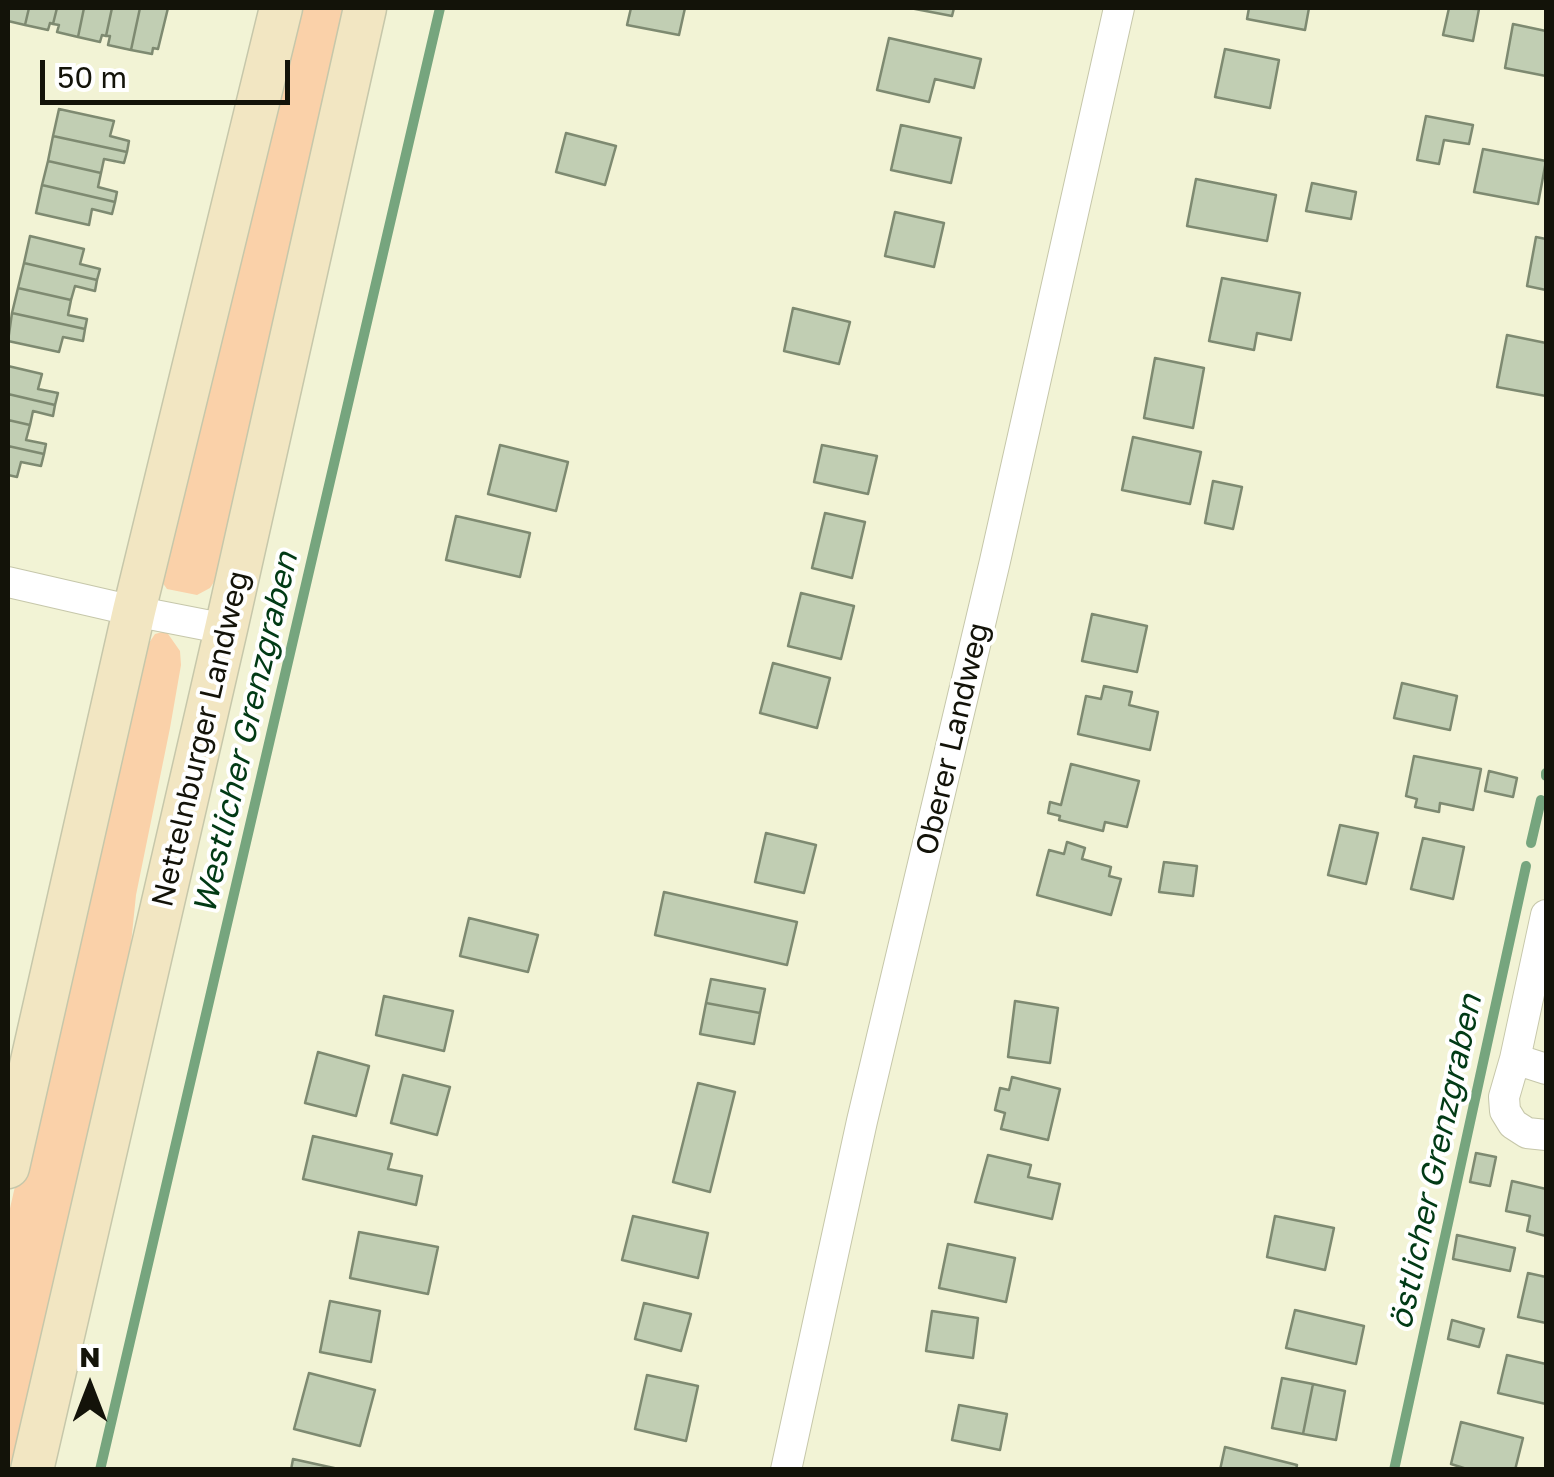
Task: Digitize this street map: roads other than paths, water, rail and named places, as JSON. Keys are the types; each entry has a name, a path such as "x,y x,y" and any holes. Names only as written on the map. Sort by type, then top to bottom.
{"main road":[{"path":"8,1167 134,612 281,8"},
{"name":"Nettelnburger Landweg","path":"32,1470 365,8"}],"street":[{"name":"Oberer Landweg","path":"786,1470 862,1121 998,549 1119,8"},
{"path":"8,582 134,612 226,628"},
{"path":"1546,916 1504,1096 1505,1111 1513,1124 1520,1130 1546,1135"},
{"path":"1514,1060 1546,1069"}],"waterway":[{"name":"Westlicher Grenzgraben","path":"100,1470 440,8"},
{"name":"östlicher Grenzgraben","path":"1531,843 1541,800"},
{"name":"östlicher Grenzgraben","path":"1394,1470 1526,866"}]}
